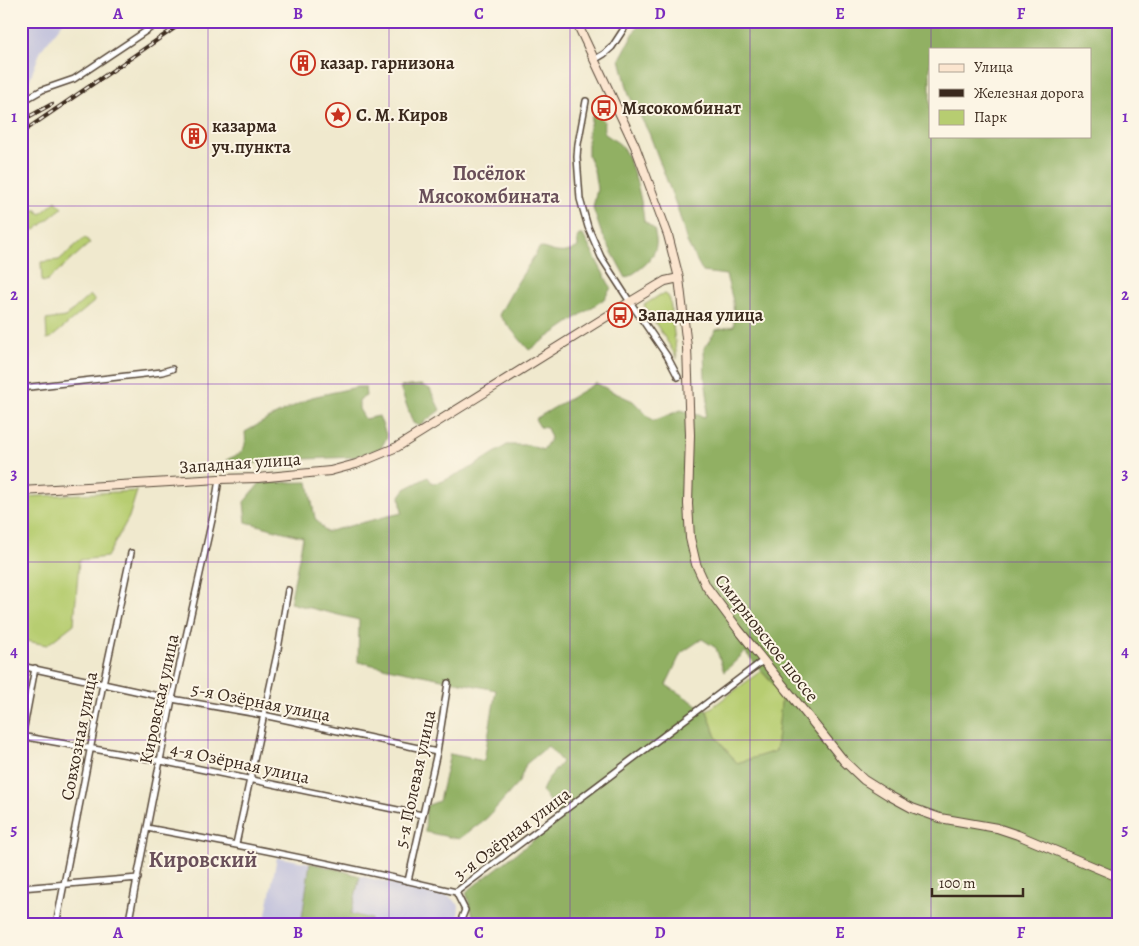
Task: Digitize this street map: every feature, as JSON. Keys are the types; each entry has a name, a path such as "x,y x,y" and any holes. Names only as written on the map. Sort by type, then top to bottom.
{"main road":[{"name":"Смирновское шоссе","path":"576,21 635,146 668,235 679,278 687,347 690,435 688,504 690,538 696,564 706,586 738,629 844,760 864,780 912,808 940,818 997,828 1018,834 1118,877"},
{"name":"Западная улица","path":"21,491 258,478 330,471 370,459 397,447 665,281 679,278"}],"street":[{"path":"21,102 42,90 74,78 161,21"},
{"path":"594,60 612,47 629,21"},
{"path":"586,101 577,158 580,199 588,228 601,257 668,356 678,377"},
{"path":"21,388 162,372 172,369"},
{"name":"Кировская улица","path":"128,925 172,699 214,511 219,479"},
{"name":"Совхозная улица","path":"56,925 90,748 131,554"},
{"path":"236,844 278,649 288,590"},
{"name":"3-я Озёрная улица","path":"146,828 236,844 456,892 764,660"},
{"name":"5-я Озёрная улица","path":"21,666 172,699 263,715 437,752"},
{"path":"21,743 35,668"},
{"name":"5-я Полевая улица","path":"408,881 437,752 448,683"},
{"name":"4-я Озёрная улица","path":"22,736 161,761 422,815"},
{"path":"21,888 138,878"},
{"path":"456,892 465,910 459,925"}],"shaded area":[{"path":"21,21 64,21 41,50 28,84 21,92"},
{"path":"277,857 310,863 301,925 264,925"},
{"path":"360,876 449,896 459,905 458,919 454,925 370,925 371,919 351,914"}],"green space":[{"path":"642,21 1118,21 1118,925 467,925 473,916 466,892 561,819 542,791 547,780 562,762 548,746 526,764 519,782 487,818 459,839 425,832 426,806 439,801 450,754 484,761 496,690 358,662 359,620 290,603 303,537 246,522 244,502 260,483 308,482 315,518 326,532 402,513 400,496 405,489 428,477 432,483 441,482 474,466 507,445 528,445 543,450 551,438 547,428 540,427 535,419 596,383 633,401 653,421 681,410 705,417 708,400 704,349 716,330 734,326 733,301 726,275 703,272 687,242 678,210 649,133 629,95 620,59","holes":["702,639 716,648 724,672 745,652 782,694 776,751 737,763 716,737 707,711 666,685 681,653"]},
{"path":"597,114 604,121 604,133 623,148 631,164 637,183 644,221 654,229 656,237 655,251 649,261 626,278 601,232 593,208 597,189 594,170 588,155 588,133 592,116"},
{"path":"56,201 62,208 35,230 32,229 30,210 37,210 41,214"},
{"path":"579,235 583,235 611,288 604,299 529,350 499,315 540,247 555,252 568,252 578,247 577,238"},
{"path":"85,237 90,243 48,280 43,282 41,262 59,260"},
{"path":"665,294 670,300 677,359 644,305"},
{"path":"90,295 95,301 51,338 47,339 46,320 65,317"},
{"path":"21,310 30,361 21,364"},
{"path":"421,385 430,389 440,410 419,426 413,423 400,387"},
{"path":"365,387 366,396 359,400 359,409 365,419 379,416 387,437 381,448 355,457 277,460 227,467 228,459 243,450 245,432 312,397"},
{"path":"137,491 129,517 107,557 79,560 74,624 47,645 21,640 21,497"},
{"path":"761,671 782,694 776,751 737,763 716,737 707,711"},
{"path":"310,863 360,876 351,914 371,919 370,925 301,925"},
{"path":"21,896 23,898 25,917 29,921 35,919 50,925 21,925"}],"railway":[{"path":"21,133 185,21"},
{"path":"21,121 52,104"}],"place":[{"name":"казар. гарнизона","path":"303,63"},
{"name":"Мясокомбинат","path":"604,108"},
{"name":"С. М. Киров","path":"338,115"},
{"name":"казарма уч.пункта","path":"194,136"},
{"name":"Западная улица","path":"620,315"}],"district":[{"name":"Посёлок Мясокомбината","path":"489,184"},
{"name":"Кировский","path":"203,859"}]}
